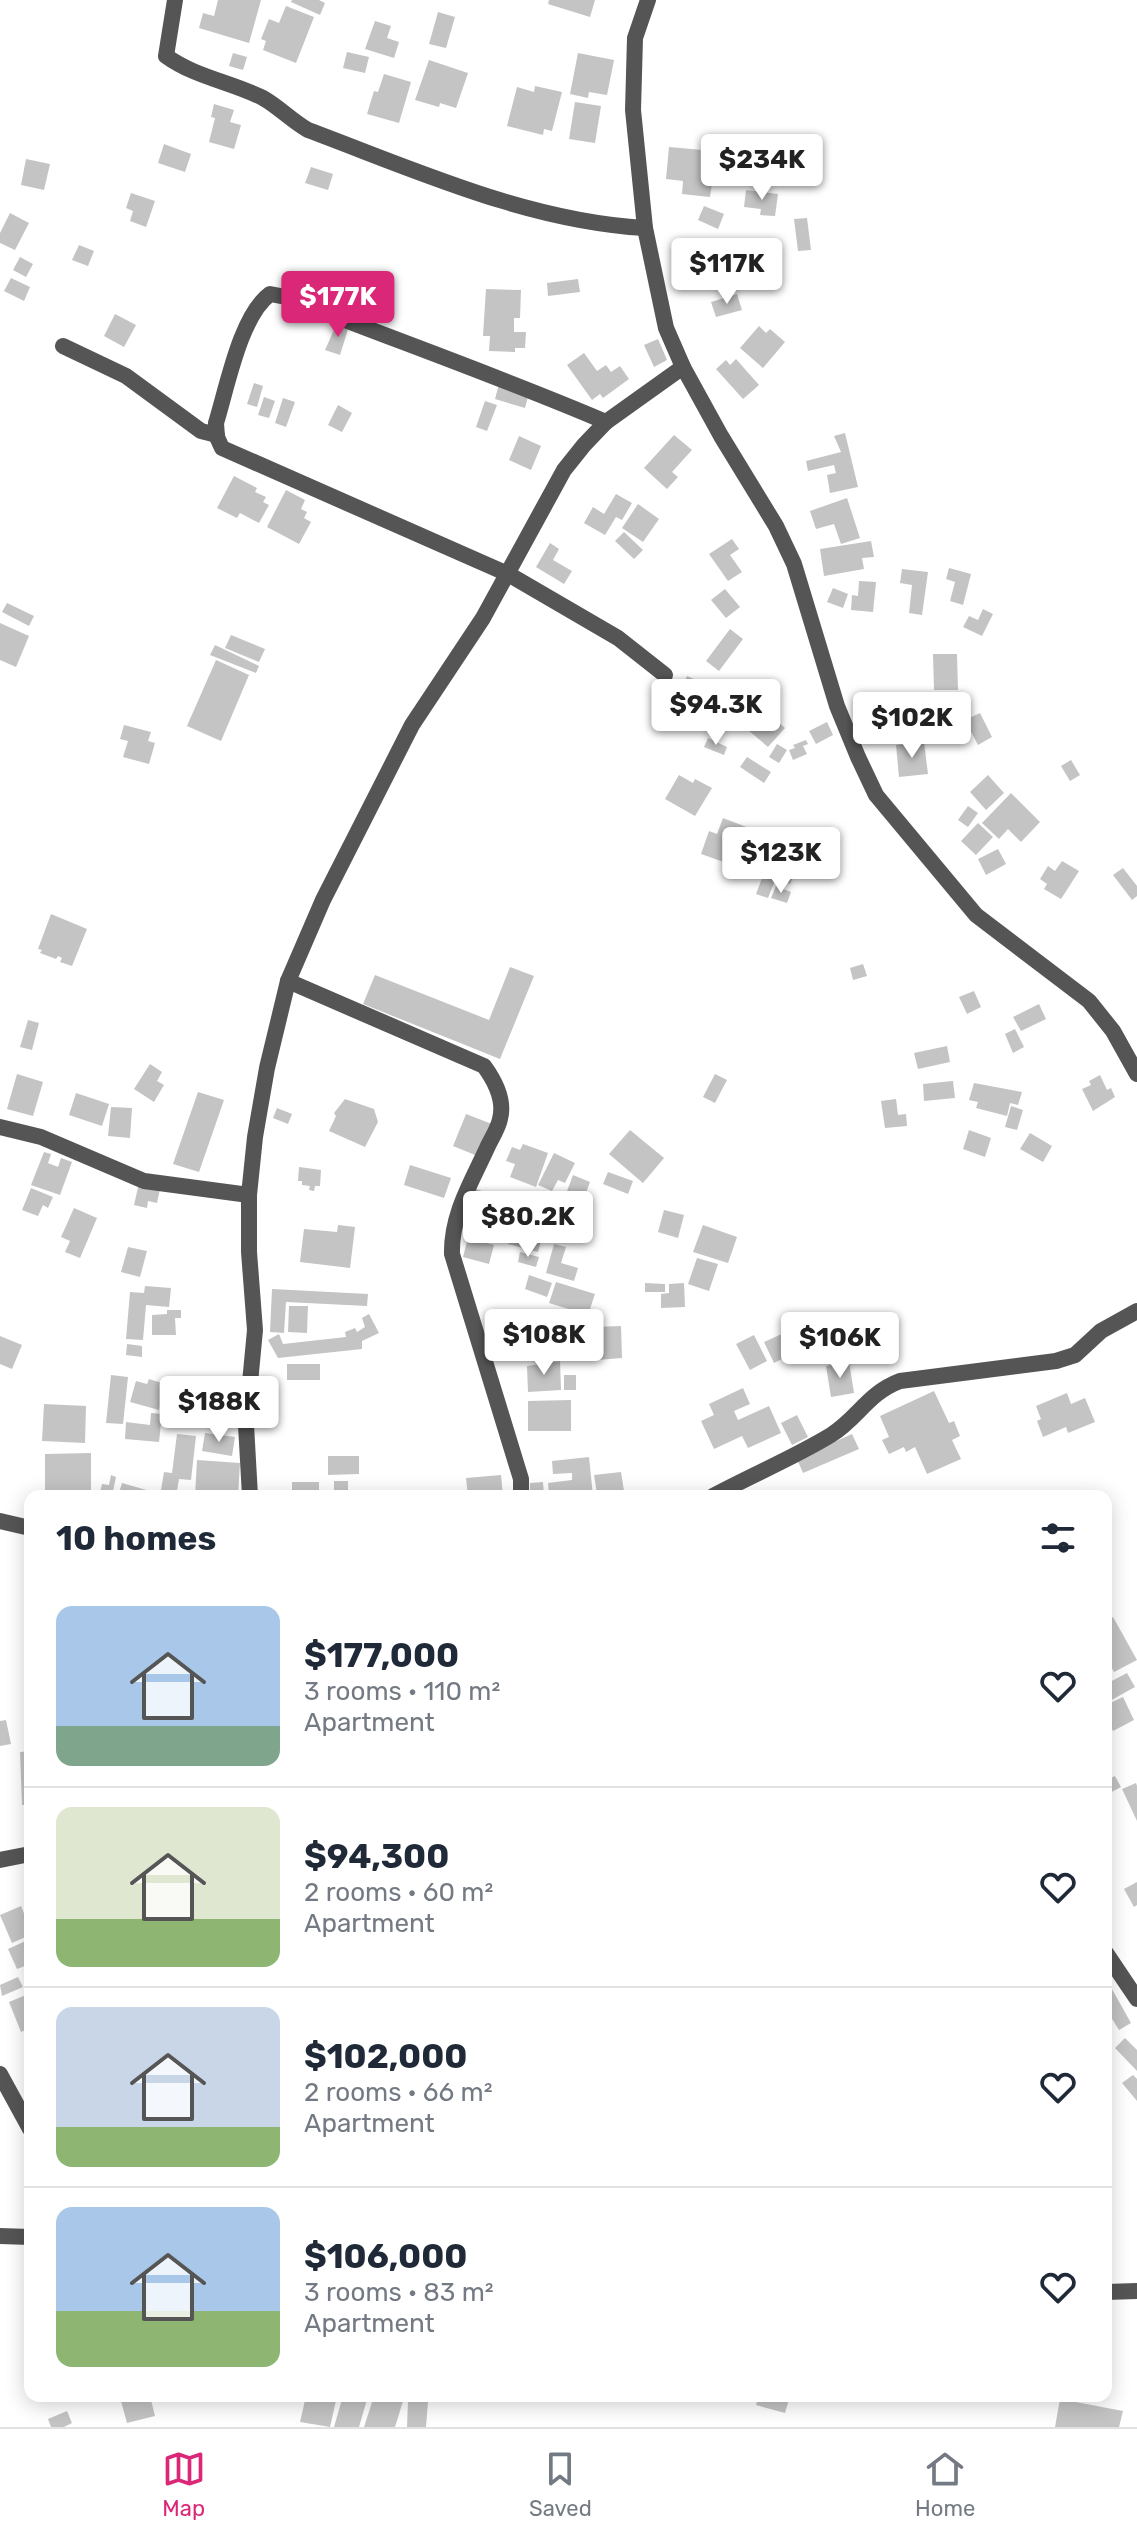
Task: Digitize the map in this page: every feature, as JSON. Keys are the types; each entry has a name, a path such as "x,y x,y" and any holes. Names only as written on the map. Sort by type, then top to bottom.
{"street":[{"path":"175,0 166,56 183,69 264,99 308,130 475,193 546,214 601,225 645,228"},
{"path":"648,0 635,38 633,110 645,228 666,328 683,367 776,526 794,564 837,706 876,795 976,915 1089,1001 1113,1031 1137,1074"},
{"path":"606,422 522,386 406,345 286,297 270,294 257,304 246,326 216,423 222,448 508,574 618,638 665,675"},
{"path":"63,346 126,376 201,431 217,435"},
{"path":"250,1490 246,1425 255,1330 249,1252 249,1195 267,1068 288,981 323,900 412,725 483,618 564,470 606,422 683,367"},
{"path":"288,981 484,1066 493,1079 501,1105 500,1120 463,1197 451,1235 452,1254 521,1479 521,1490"},
{"path":"0,1127 41,1137 144,1181 249,1195"},
{"path":"725,1490 830,1435 848,1423 873,1394 885,1386 900,1381 1056,1361 1075,1355 1101,1331 1137,1311"},
{"path":"0,1521 24,1527"},
{"path":"0,1860 24,1855"},
{"path":"1112,1962 1137,1999"},
{"path":"0,2074 24,2118"},
{"path":"0,2236 24,2237"},
{"path":"1112,2292 1137,2291"}],"building":[{"path":"218,0 261,0 249,43 199,28 203,13 214,16"},
{"path":"292,0 319,0 325,3 320,15"},
{"path":"549,0 595,0 590,17 548,4"},
{"path":"286,6 314,17 296,63 263,50 266,41 261,39 269,19 279,23"},
{"path":"438,12 455,17 446,48 429,44"},
{"path":"375,21 391,26 387,38 399,42 394,58 365,49"},
{"path":"347,52 369,57 365,73 343,68"},
{"path":"233,53 247,57 243,70 229,66"},
{"path":"578,53 614,60 607,95 589,92 588,98 570,94"},
{"path":"429,60 468,73 456,108 415,100"},
{"path":"384,74 411,82 399,123 367,114 374,91 378,92"},
{"path":"535,86 562,92 552,131 544,129 543,135 507,126 517,87 534,92"},
{"path":"575,102 601,106 595,143 569,139"},
{"path":"214,104 234,110 230,122 241,125 234,149 209,142 215,118 211,117"},
{"path":"164,144 191,154 185,172 158,163"},
{"path":"669,147 725,152 722,177 713,177 710,197 682,194 683,181 666,179"},
{"path":"26,159 50,164 44,190 21,185"},
{"path":"311,167 333,174 328,190 305,183"},
{"path":"746,190 778,194 775,216 760,215 761,209 744,207"},
{"path":"131,193 155,201 146,227 130,221 133,211 126,208"},
{"path":"704,206 724,214 718,229 698,220"},
{"path":"10,213 29,223 15,250 0,243 0,233"},
{"path":"807,218 811,250 798,251 794,219"},
{"path":"79,245 94,251 88,266 72,260"},
{"path":"20,257 33,264 26,277 13,270"},
{"path":"11,278 30,287 24,301 4,291"},
{"path":"578,279 580,292 548,296 547,283"},
{"path":"486,289 521,290 520,318 514,318 514,332 526,332 525,348 515,348 515,352 489,351 490,336 483,336"},
{"path":"737,294 742,310 716,317 711,302"},
{"path":"115,314 136,325 124,347 104,336"},
{"path":"337,323 349,326 340,355 325,350"},
{"path":"759,326 766,333 770,329 785,342 763,368 740,348"},
{"path":"658,339 667,360 654,367 644,345"},
{"path":"584,353 597,371 606,365 611,372 620,366 629,379 603,398 600,394 592,400 567,365"},
{"path":"736,359 759,385 743,399 716,369 726,360 730,365"},
{"path":"254,383 263,386 257,407 247,404"},
{"path":"499,384 529,393 525,408 495,399"},
{"path":"264,397 275,401 269,418 258,415"},
{"path":"283,398 295,402 286,427 275,423"},
{"path":"485,401 497,405 487,431 476,427"},
{"path":"338,405 352,413 342,432 328,425"},
{"path":"845,433 858,487 830,493 827,475 836,473 834,465 808,471 806,461 841,452 834,436"},
{"path":"674,435 692,450 672,472 678,477 667,489 644,468"},
{"path":"519,436 541,446 531,470 509,460"},
{"path":"234,476 257,488 255,492 266,497 263,502 269,505 259,523 240,513 237,518 217,508"},
{"path":"286,490 305,500 301,509 307,512 304,518 311,522 299,544 267,527"},
{"path":"616,494 632,503 622,520 616,517 605,535 584,523 593,507 604,514"},
{"path":"847,498 860,538 841,544 834,524 816,529 810,511"},
{"path":"638,504 659,519 643,542 622,528"},
{"path":"624,532 643,550 634,559 615,541"},
{"path":"732,539 739,549 730,555 742,572 728,581 709,554"},
{"path":"871,541 874,557 862,558 864,569 824,576 820,549"},
{"path":"550,543 559,549 553,560 572,571 564,584 536,567"},
{"path":"949,568 971,574 963,605 950,601 955,582 946,579"},
{"path":"902,569 928,572 922,615 909,613 912,585 900,583"},
{"path":"859,581 876,582 873,612 851,610 852,595 858,596"},
{"path":"833,588 848,594 843,608 827,602"},
{"path":"725,589 740,607 726,618 711,600"},
{"path":"7,603 34,616 29,626 2,612"},
{"path":"983,609 993,614 982,636 963,627 969,616 978,620"},
{"path":"0,623 29,636 16,667 0,660"},
{"path":"730,629 743,639 719,671 706,661"},
{"path":"231,635 265,649 259,662 225,648"},
{"path":"215,645 259,666 256,673 210,655"},
{"path":"933,654 957,654 958,690 934,690"},
{"path":"216,660 249,675 221,741 187,726"},
{"path":"687,676 705,684 694,708 685,703 692,687 684,683"},
{"path":"980,713 992,737 978,745 965,720"},
{"path":"762,714 785,728 768,747 748,730"},
{"path":"827,722 833,735 816,744 809,731"},
{"path":"124,725 151,732 148,741 155,743 149,764 123,757 128,741 120,739"},
{"path":"708,738 727,747 724,755 704,747"},
{"path":"806,740 808,744 803,746 807,754 793,760 789,750"},
{"path":"924,742 928,774 899,777 896,745"},
{"path":"777,744 787,750 779,763 769,757"},
{"path":"747,757 771,772 764,783 740,767"},
{"path":"1071,760 1080,775 1070,781 1061,766"},
{"path":"679,775 712,788 695,816 665,799"},
{"path":"988,775 1004,793 986,810 970,792"},
{"path":"1011,793 1040,822 1021,842 1008,829 999,839 982,823"},
{"path":"968,806 978,813 968,827 958,820"},
{"path":"723,818 749,828 735,866 701,854 709,831 717,834"},
{"path":"978,823 993,837 976,855 961,841"},
{"path":"801,834 820,843 818,847 821,848 823,843 839,849 826,878 789,861"},
{"path":"998,849 1006,864 986,875 978,859"},
{"path":"1062,861 1079,871 1061,899 1044,889 1047,884 1040,879 1048,866 1055,871"},
{"path":"767,865 794,874 790,884 776,878 768,898 756,894"},
{"path":"1123,868 1137,886 1137,896 1132,900 1113,875"},
{"path":"776,886 791,892 787,903 771,898"},
{"path":"51,914 87,929 72,966 60,962 62,958 58,956 56,959 40,953 42,950 38,949"},
{"path":"863,964 867,976 853,980 850,968"},
{"path":"510,967 534,976 500,1059 363,1004 375,975 489,1020"},
{"path":"974,991 981,1007 967,1014 959,997"},
{"path":"1039,1004 1046,1019 1021,1031 1013,1017"},
{"path":"28,1020 39,1023 32,1050 20,1047"},
{"path":"1015,1029 1024,1047 1013,1053 1005,1034"},
{"path":"947,1046 950,1062 918,1069 914,1053"},
{"path":"150,1064 162,1072 157,1081 164,1085 154,1102 134,1089"},
{"path":"17,1074 43,1082 33,1116 7,1109"},
{"path":"715,1074 727,1080 715,1103 703,1097"},
{"path":"1100,1075 1107,1090 1111,1088 1115,1097 1093,1111 1082,1089"},
{"path":"953,1081 955,1098 924,1101 923,1084"},
{"path":"974,1083 1022,1092 1018,1105 1010,1103 1007,1116 976,1108 978,1102 969,1100"},
{"path":"198,1092 224,1100 199,1172 173,1164"},
{"path":"76,1093 109,1104 102,1126 69,1115"},
{"path":"345,1099 374,1109 378,1122 365,1147 329,1131 336,1116 334,1113"},
{"path":"896,1099 898,1115 906,1114 907,1126 885,1128 881,1101"},
{"path":"1011,1106 1023,1110 1017,1130 1005,1127"},
{"path":"111,1107 132,1108 130,1138 108,1136"},
{"path":"277,1108 292,1114 288,1124 273,1118"},
{"path":"466,1114 492,1124 480,1157 453,1146"},
{"path":"630,1130 664,1158 643,1183 609,1154"},
{"path":"969,1130 991,1138 985,1157 963,1149"},
{"path":"1030,1133 1052,1146 1043,1162 1020,1149"},
{"path":"523,1144 548,1153 536,1187 510,1177 515,1164 506,1161 512,1147 520,1150"},
{"path":"44,1152 51,1154 48,1163 58,1167 61,1158 72,1162 60,1195 31,1185"},
{"path":"554,1153 575,1163 565,1183 558,1180 552,1191 538,1185"},
{"path":"410,1165 451,1178 444,1198 404,1185"},
{"path":"299,1167 321,1170 320,1186 315,1186 314,1191 309,1190 310,1186 302,1185 302,1181 298,1181"},
{"path":"608,1172 633,1181 628,1194 603,1184"},
{"path":"573,1175 590,1182 583,1201 566,1194"},
{"path":"139,1183 160,1189 157,1203 148,1201 147,1208 134,1205"},
{"path":"31,1188 53,1197 48,1208 43,1205 38,1216 22,1210"},
{"path":"473,1188 497,1196 491,1214 466,1206"},
{"path":"74,1208 97,1218 80,1258 65,1252 70,1241 61,1237"},
{"path":"664,1210 684,1215 678,1238 658,1232"},
{"path":"516,1217 545,1226 538,1252 508,1244"},
{"path":"338,1225 355,1227 350,1268 300,1262 304,1229 337,1232"},
{"path":"703,1225 737,1237 728,1263 693,1252"},
{"path":"468,1238 494,1245 489,1264 463,1257"},
{"path":"554,1244 566,1247 561,1263 578,1268 574,1281 546,1273"},
{"path":"128,1247 147,1251 140,1277 121,1272"},
{"path":"520,1252 539,1257 536,1267 518,1262"},
{"path":"697,1258 718,1264 709,1291 688,1284"},
{"path":"529,1275 552,1283 547,1297 525,1289"},
{"path":"556,1282 595,1294 588,1315 549,1303"},
{"path":"645,1283 665,1284 665,1292 645,1292"},
{"path":"684,1283 685,1307 661,1308 661,1294 669,1293 669,1284"},
{"path":"145,1286 171,1288 169,1307 146,1305 143,1340 126,1339 130,1292 144,1293"},
{"path":"272,1289 368,1294 367,1306 286,1302 284,1333 270,1332"},
{"path":"289,1306 308,1306 307,1333 288,1332"},
{"path":"167,1310 181,1310 181,1318 175,1318 176,1335 152,1335 152,1315 167,1314"},
{"path":"369,1314 379,1333 362,1341 362,1349 278,1358 268,1340 279,1334 283,1344 346,1337 345,1332 355,1328 357,1332 365,1327 362,1318"},
{"path":"805,1324 810,1336 794,1344 787,1332"},
{"path":"621,1326 622,1358 597,1360 595,1327"},
{"path":"784,1333 790,1346 785,1349 788,1356 774,1363 764,1342"},
{"path":"754,1335 767,1361 750,1370 736,1344"},
{"path":"0,1336 22,1345 12,1369 0,1364"},
{"path":"127,1344 142,1346 142,1357 126,1355"},
{"path":"560,1361 561,1390 528,1392 527,1366"},
{"path":"849,1362 854,1393 831,1397 826,1366"},
{"path":"287,1364 320,1364 320,1380 287,1380"},
{"path":"111,1375 128,1377 123,1424 106,1423"},
{"path":"564,1375 576,1375 576,1390 564,1390"},
{"path":"149,1379 165,1384 159,1410 130,1402 136,1381 147,1384"},
{"path":"743,1388 750,1404 734,1411 738,1420 769,1406 781,1433 748,1448 742,1436 714,1449 701,1421 714,1415 709,1404"},
{"path":"934,1391 949,1423 954,1421 960,1436 952,1440 961,1459 927,1474 915,1447 906,1452 904,1447 889,1454 882,1440 889,1437 880,1416"},
{"path":"1067,1393 1071,1404 1085,1398 1095,1422 1068,1433 1066,1427 1043,1437 1036,1406"},
{"path":"571,1400 571,1431 528,1431 528,1401"},
{"path":"44,1404 86,1406 85,1443 42,1441"},
{"path":"151,1413 162,1414 159,1442 125,1439 126,1422 150,1425"},
{"path":"797,1415 808,1437 792,1445 781,1423"},
{"path":"205,1433 235,1437 232,1456 202,1451"},
{"path":"177,1434 196,1436 191,1480 179,1479 177,1490 161,1490 164,1472 172,1473"},
{"path":"852,1434 859,1449 803,1473 797,1459"},
{"path":"91,1453 91,1490 45,1490 45,1454"},
{"path":"328,1456 359,1456 359,1474 328,1475"},
{"path":"589,1457 592,1490 549,1490 548,1483 572,1480 572,1473 553,1474 552,1461"},
{"path":"197,1460 240,1463 238,1490 195,1490"},
{"path":"621,1472 624,1490 596,1490 594,1475"},
{"path":"111,1475 116,1477 113,1490 100,1490 102,1484 109,1485"},
{"path":"501,1475 502,1490 467,1490 466,1478"},
{"path":"334,1481 348,1481 348,1490 334,1490"},
{"path":"292,1482 319,1482 319,1490 292,1490"},
{"path":"543,1482 544,1490 530,1490 530,1483"},
{"path":"122,1483 146,1490 120,1490"},
{"path":"1112,1618 1137,1660 1114,1672 1112,1668"},
{"path":"1127,1673 1135,1687 1112,1700 1112,1681"},
{"path":"1123,1697 1134,1720 1113,1731 1112,1729 1112,1702"},
{"path":"6,1720 11,1744 0,1746 0,1721"},
{"path":"20,1752 24,1752 24,1805 22,1805"},
{"path":"1115,1776 1121,1787 1112,1792 1112,1777"},
{"path":"1136,1783 1137,1786 1137,1821 1122,1789"},
{"path":"1137,1882 1137,1905 1134,1907 1124,1889"},
{"path":"21,1906 24,1938 12,1943 0,1915"},
{"path":"24,1942 24,1966 17,1969 8,1949"},
{"path":"18,1977 23,1987 2,1996 0,1985"},
{"path":"1112,1989 1131,2023 1119,2030 1112,2019"},
{"path":"24,1996 24,2031 21,2032 9,2002"},
{"path":"1125,2038 1137,2050 1137,2071 1115,2048"},
{"path":"1133,2075 1137,2079 1137,2101 1122,2083"},
{"path":"121,2402 152,2402 155,2416 127,2423"},
{"path":"305,2402 336,2402 330,2427 300,2422"},
{"path":"341,2402 366,2402 359,2427 334,2427"},
{"path":"372,2402 403,2402 395,2427 364,2427"},
{"path":"408,2402 428,2402 426,2427 407,2427"},
{"path":"757,2402 788,2402 785,2413 756,2405"},
{"path":"1059,2402 1123,2411 1119,2427 1055,2427"},
{"path":"67,2411 72,2423 64,2427 51,2427 48,2419"}]}
